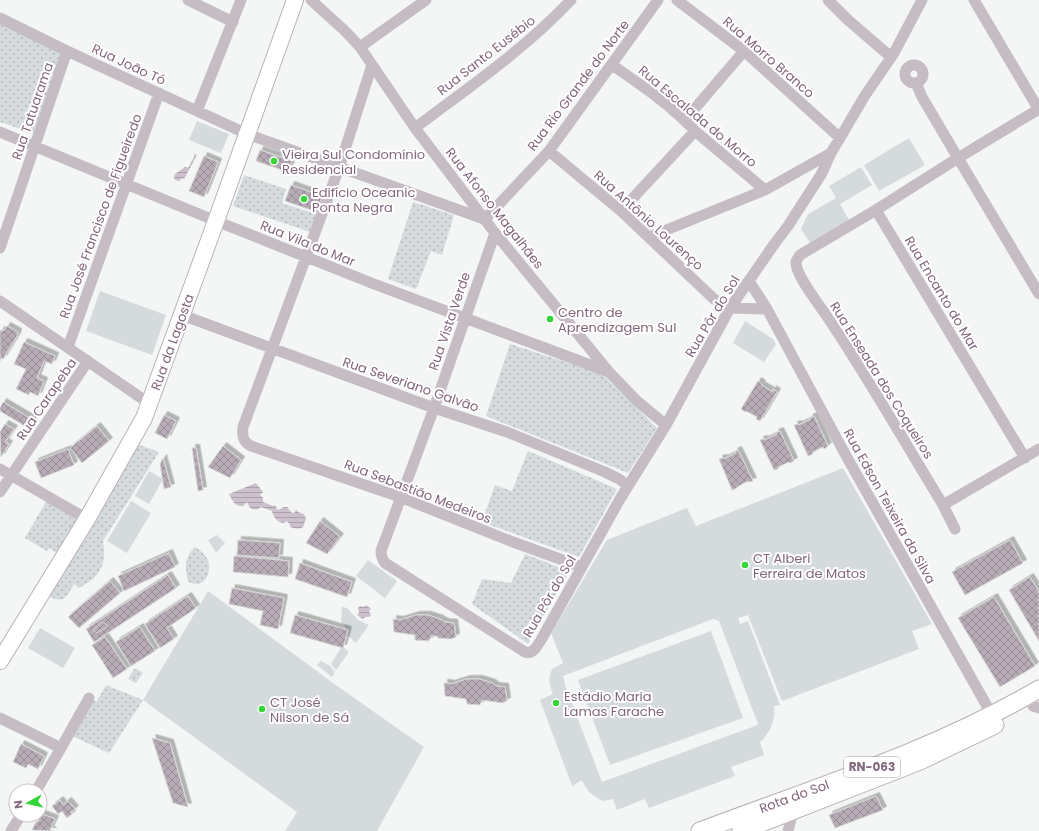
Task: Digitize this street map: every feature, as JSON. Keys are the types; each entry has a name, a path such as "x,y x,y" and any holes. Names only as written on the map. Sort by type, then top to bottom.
{"main road":[{"name":"Rota do Sol","path":"700,831 883,763 992,715 1039,689"},
{"name":"Rota do Sol","path":"741,831 920,761 1037,705"}],"street":[{"path":"188,0 233,22"},
{"path":"197,111 241,0"},
{"name":"Rua da Lagosta","path":"5,654 87,519 134,437 150,404 295,0"},
{"name":"Rua Afonso Magalhães","path":"311,0 360,47 415,128 495,233 609,372 637,401 666,425"},
{"path":"360,47 426,0"},
{"name":"Rua Santo Eusébio","path":"415,128 524,46 571,0"},
{"name":"Rua Rio Grande do Norte","path":"485,219 549,151 658,0"},
{"name":"Rua Morro Branco","path":"677,0 744,51 840,138"},
{"path":"828,0 848,20 891,57"},
{"name":"Rua Pôr do Sol","path":"533,651 542,640 628,486 666,425 730,308 825,168 831,153 864,97 891,57 922,0"},
{"path":"876,210 958,158 1039,110 974,0"},
{"name":"Rua João Tó","path":"0,18 67,51 247,134 485,219"},
{"name":"Rua Tatuarama","path":"0,248 67,51"},
{"path":"685,120 744,51"},
{"path":"272,349 339,168 372,64"},
{"name":"Rua Escalada do Morro","path":"612,65 685,120 695,131 765,190"},
{"path":"916,83 922,97 1039,294"},
{"name":"Rua José Francisco de Figueiredo","path":"68,347 159,93"},
{"path":"621,211 695,131"},
{"name":"Rua Vila do Mar","path":"0,132 374,284 609,372"},
{"name":"Rua Antônio Lourenço","path":"549,151 621,211 714,299 730,308"},
{"path":"649,237 765,190 831,153"},
{"name":"Rua Enseada dos Coqueiros","path":"876,210 808,250 797,259 796,264 798,271 943,505 955,529"},
{"name":"Rua Encanto do Mar","path":"876,210 1025,458"},
{"name":"Rua Vista Verde","path":"495,233 381,554 385,563 525,652 528,653 533,651"},
{"name":"Rua Edson Teixeira da Silva","path":"749,281 767,309 848,459 992,715"},
{"path":"1,304 68,347 150,404"},
{"path":"730,308 767,309"},
{"name":"Rua Severiano Galvão","path":"182,315 434,408 507,432 605,472 619,479 628,486"},
{"name":"Rua Sebastião Medeiros","path":"272,349 243,427 243,437 251,446 400,497 513,542 582,567"},
{"name":"Rua Carapeba","path":"0,492 88,361"},
{"path":"943,505 1039,449"},
{"path":"0,470 87,519"},
{"path":"5,654 45,598"},
{"path":"41,783 89,698"},
{"path":"0,718 61,748"},
{"path":"788,831 793,811"}],"shaded area":[{"path":"0,20 62,53 33,133 0,122"},
{"path":"197,121 229,134 221,153 189,140"},
{"path":"909,138 925,165 879,191 864,165"},
{"path":"194,154 197,155 184,179 182,178 179,181 175,180 175,174 185,167 188,168"},
{"path":"861,167 872,185 840,204 849,220 811,244 801,229 808,214 836,198 829,186"},
{"path":"244,175 286,189 282,203 319,215 313,233 233,206"},
{"path":"413,202 454,215 442,255 431,251 416,289 388,279"},
{"path":"100,291 166,315 152,355 86,331"},
{"path":"745,321 773,339 776,344 764,362 733,343"},
{"path":"510,344 602,374 657,428 628,473 486,416"},
{"path":"137,444 159,452 103,541 103,564 97,575 79,588 74,584 63,599 60,600 45,595"},
{"path":"528,451 617,489 579,557 482,522 495,485 512,491"},
{"name":"CT Alberi Ferreira de Matos","path":"843,468 932,624 912,631 919,649 782,701 748,615 738,618 740,624 748,621 780,705 774,706 772,726 764,739 760,742 764,755 731,767 735,776 649,808 645,799 617,810 613,799 603,801 596,797 590,793 582,780 572,786 540,700 553,694 550,682 552,669 563,663 551,633 607,540 687,508 696,526","holes":["713,619 719,621 758,724 602,782 566,688 563,676"]},
{"path":"149,471 163,479 149,504 135,496"},
{"path":"256,483 263,492 260,495 263,498 263,502 273,506 275,505 278,510 287,507 292,513 296,510 304,514 306,519 303,527 298,529 290,527 290,524 286,521 282,523 278,521 272,511 261,507 258,509 252,509 247,502 243,506 234,503 229,494"},
{"path":"47,500 78,519 57,553 49,548 47,551 25,538"},
{"path":"131,501 151,513 127,553 107,541"},
{"path":"217,535 225,543 216,553 208,540"},
{"path":"195,547 201,551 208,560 209,566 205,579 201,583 197,584 188,582 186,572 187,559"},
{"path":"525,554 569,571 528,644 472,604 482,579 511,583"},
{"path":"368,560 397,581 385,598 356,576"},
{"name":"CT José Nilson de Sá","path":"208,591 333,683 424,747 377,831 285,831 297,812 143,700"},
{"path":"366,605 371,609 369,611 371,615 363,619 357,615 359,613 358,608"},
{"path":"342,607 347,608 358,620 369,625 356,643 347,635 345,626 341,622"},
{"path":"40,628 75,648 63,668 28,648"},
{"path":"711,631 743,718 610,765 578,680"},
{"path":"342,646 349,652 336,670 331,664"},
{"path":"321,661 329,665 335,672 332,677 317,665"},
{"path":"135,668 143,673 136,683 128,679"},
{"path":"106,685 143,700 109,753 72,736 92,701 97,701"}],"building":[{"name":"Vieira Sul Condomínio Residencial","path":"260,150 292,161 288,172 256,161"},
{"path":"204,156 218,162 204,197 189,191"},
{"name":"Edifício Oceanic Ponta Negra","path":"291,185 322,196 317,212 285,201"},
{"path":"7,326 18,332 3,359 1,358 0,361 0,332 1,330 4,331"},
{"path":"24,342 55,356 52,364 44,361 37,378 44,381 38,396 30,392 29,395 16,389 26,369 14,364"},
{"path":"758,381 762,384 761,385 773,392 773,389 777,392 760,421 756,419 757,417 741,409"},
{"path":"3,402 33,420 28,428 0,411"},
{"path":"164,415 176,421 167,439 155,433"},
{"path":"814,416 828,446 824,449 823,447 812,452 813,454 808,456 794,425 799,425"},
{"path":"5,424 14,429 5,442 9,444 1,457 0,432"},
{"path":"97,426 109,441 82,463 70,448"},
{"path":"780,431 794,461 774,470 760,440 765,440"},
{"path":"223,446 241,460 230,478 208,467"},
{"path":"192,448 196,448 203,490 198,491"},
{"path":"68,449 74,465 41,478 35,462"},
{"path":"738,450 753,481 748,481 732,490 719,459 724,459 736,453 734,452"},
{"path":"163,458 171,487 164,489 160,464"},
{"path":"320,521 340,537 327,554 306,543"},
{"path":"238,540 280,543 279,558 237,555"},
{"path":"1010,540 1023,563 965,595 952,572"},
{"path":"169,553 175,567 124,591 118,576"},
{"path":"234,556 289,561 288,577 233,572"},
{"path":"300,563 352,582 347,597 295,579"},
{"path":"168,575 176,588 94,642 86,629"},
{"path":"1030,577 1039,592 1039,641 1009,590"},
{"path":"110,581 120,593 79,628 68,617"},
{"path":"232,588 284,598 278,629 260,625 263,611 229,604"},
{"path":"188,596 196,608 167,628 174,639 160,648 145,624"},
{"path":"994,597 1035,666 1000,687 958,618"},
{"path":"295,615 348,630 343,648 290,633"},
{"path":"416,615 428,615 445,622 454,623 456,637 451,639 431,636 429,641 415,640 415,635 394,632 393,619 400,620"},
{"path":"102,622 108,626 97,633 93,630"},
{"path":"140,627 155,651 131,666 116,642"},
{"path":"105,637 127,669 113,678 92,645"},
{"path":"467,679 479,679 492,683 496,686 505,687 507,701 502,703 482,700 480,705 467,704 466,699 445,696 444,683 451,684"},
{"path":"152,738 170,743 188,807 173,803"},
{"path":"21,744 44,756 38,769 28,764 26,768 13,762"},
{"path":"876,796 883,810 835,828 829,815"},
{"path":"60,800 63,805 68,801 75,809 67,818 62,811 58,814 52,806"},
{"path":"48,816 55,819 50,830 53,831 32,830 36,823 48,823"}],"place":[{"name":"Vieira Sul Condomínio Residencial","path":"274,161"},
{"name":"Edifício Oceanic Ponta Negra","path":"304,199"},
{"name":"Centro de Aprendizagem Sul","path":"550,319"},
{"name":"CT Alberi Ferreira de Matos","path":"745,565"},
{"name":"Estádio Maria Lamas Farache","path":"556,703"},
{"name":"CT José Nilson de Sá","path":"262,709"}]}
